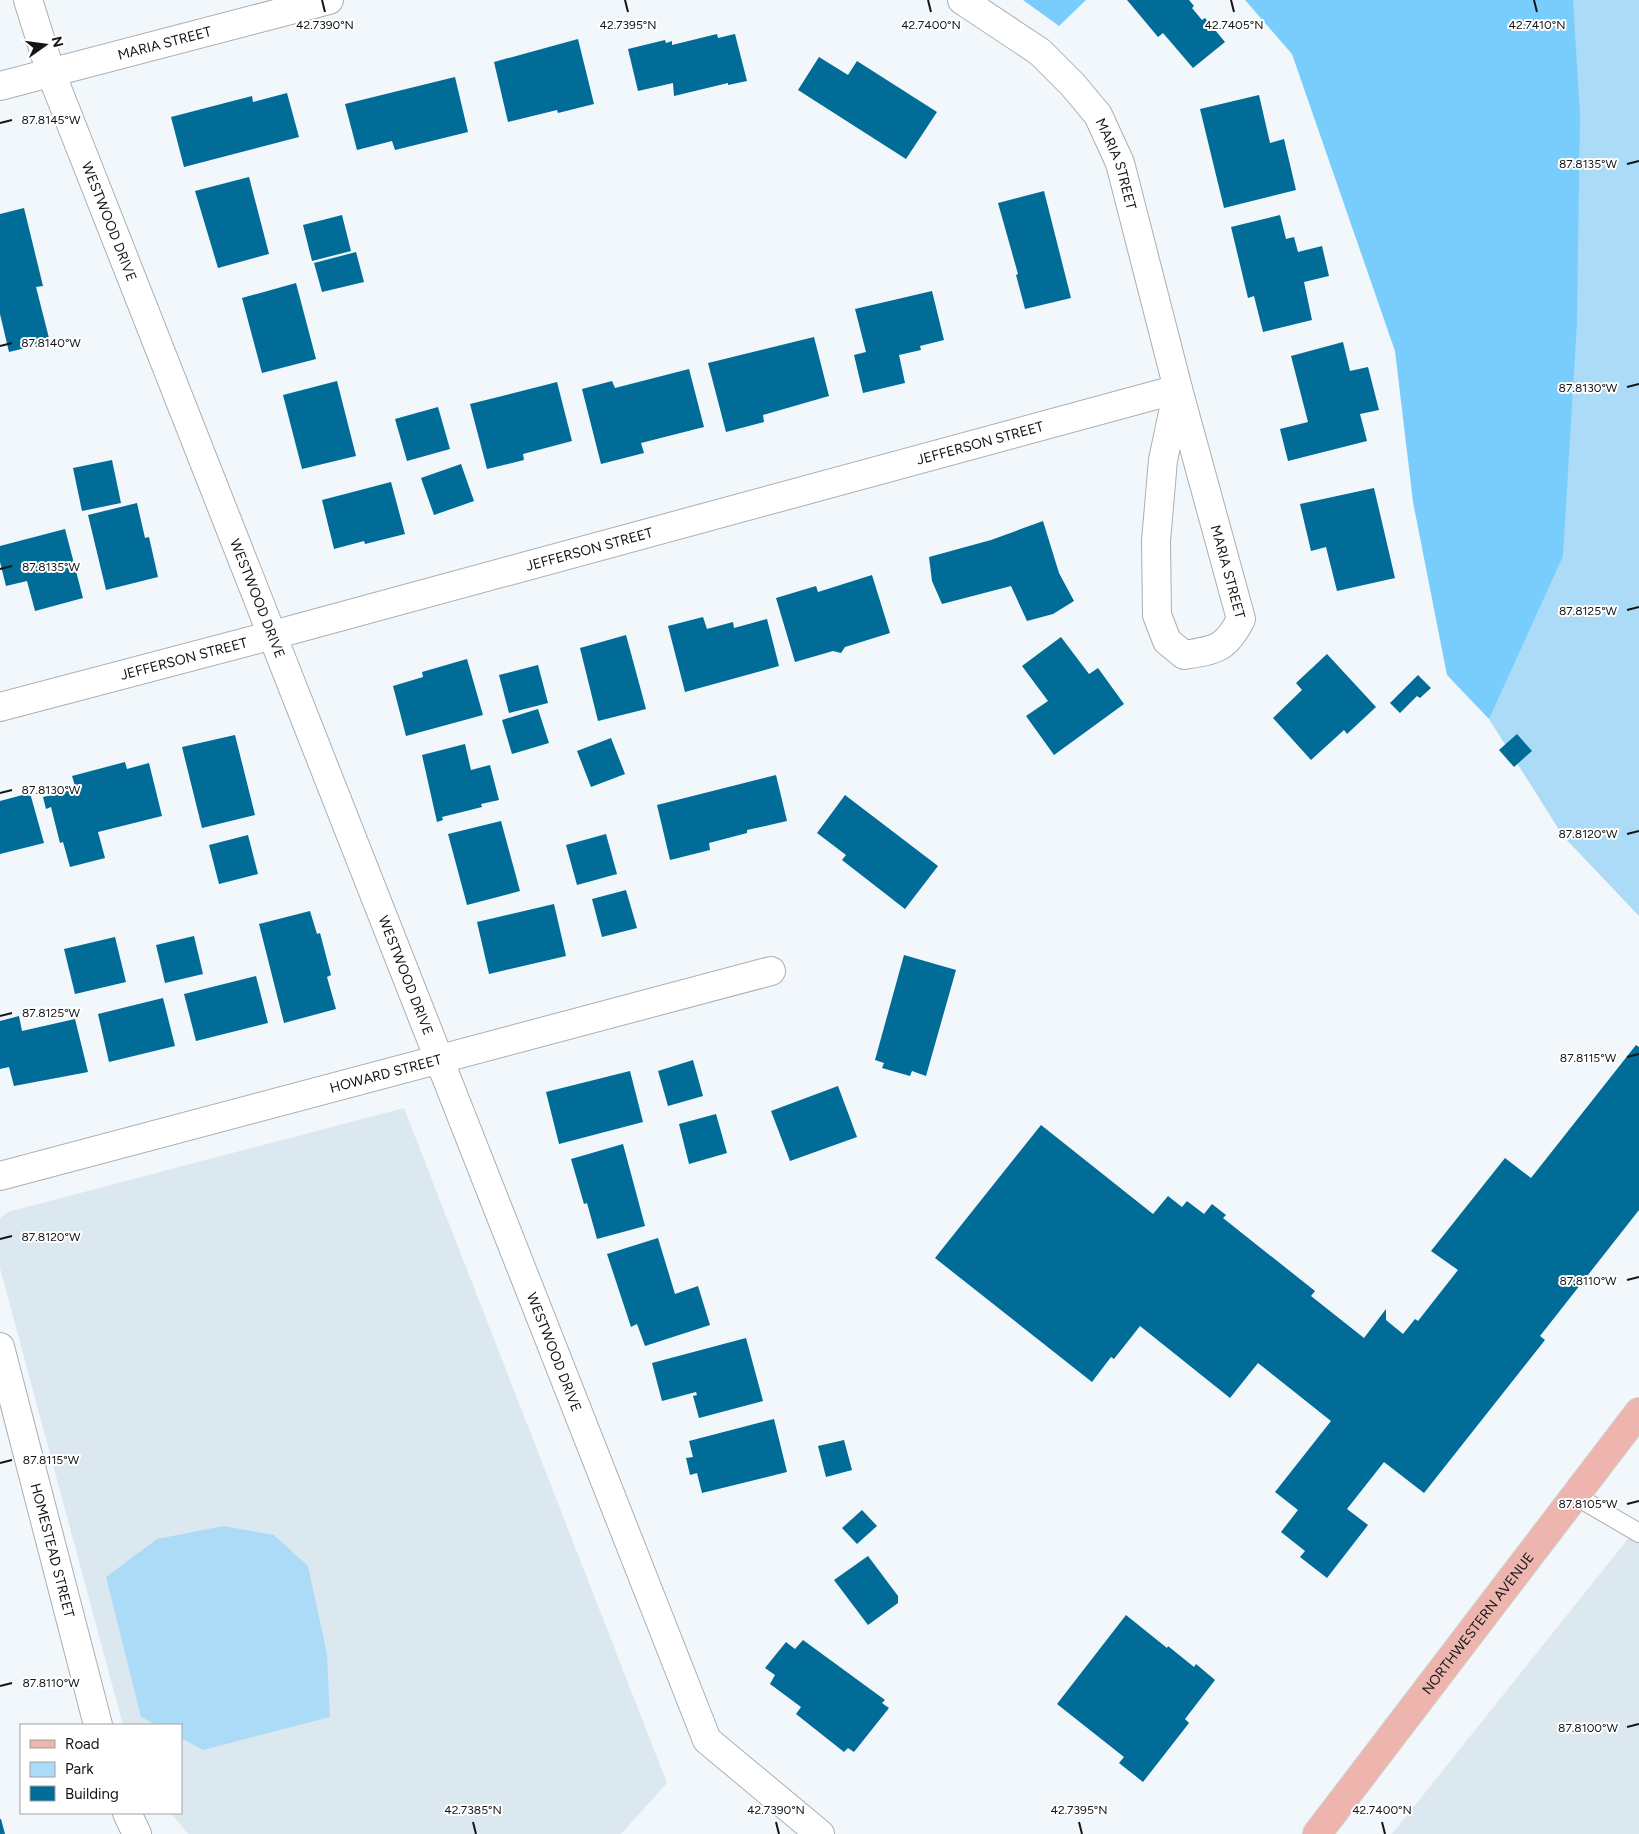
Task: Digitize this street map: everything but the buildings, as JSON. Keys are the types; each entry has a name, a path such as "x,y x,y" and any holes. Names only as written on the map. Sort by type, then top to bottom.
{"main road":[{"name":"NORTHWESTERN AVENUE","path":"1317,1834 1639,1412"}],"street":[{"name":"WESTWOOD DRIVE","path":"28,0 51,73 707,1740 820,1834"},
{"name":"MARIA STREET","path":"0,86 329,0"},
{"name":"MARIA STREET","path":"962,0 1040,52 1073,85 1098,115 1120,162 1178,389 1241,619 1231,639 1209,651 1184,655 1167,641 1157,615 1156,541 1164,460 1178,389"},
{"name":"JEFFERSON STREET","path":"0,707 273,635 1178,389"},
{"name":"HOWARD STREET","path":"0,1176 771,971"},
{"name":"HOMESTEAD STREET","path":"0,1347 98,1724"},
{"path":"127,1814 137,1834"}],"lane":[{"path":"1574,1495 1639,1533"}],"shaded area":[{"path":"1023,0 1086,0 1059,26"},
{"path":"1245,0 1573,0 1580,114 1577,322 1563,556 1489,719 1447,675 1413,502 1395,351 1292,54"},
{"path":"404,1108 667,1783 621,1834 188,1834 172,1814 182,1814 182,1724 123,1724 0,1268 0,1218 8,1212"},
{"path":"1631,1535 1639,1541 1639,1834 1392,1834"}],"green space":[{"path":"1315,0 1639,0 1639,916 1563,836 1489,719 1421,390"},
{"path":"223,1526 274,1535 308,1566 327,1654 330,1717 203,1750 182,1739 182,1724 155,1724 141,1717 106,1577 157,1539"}]}
